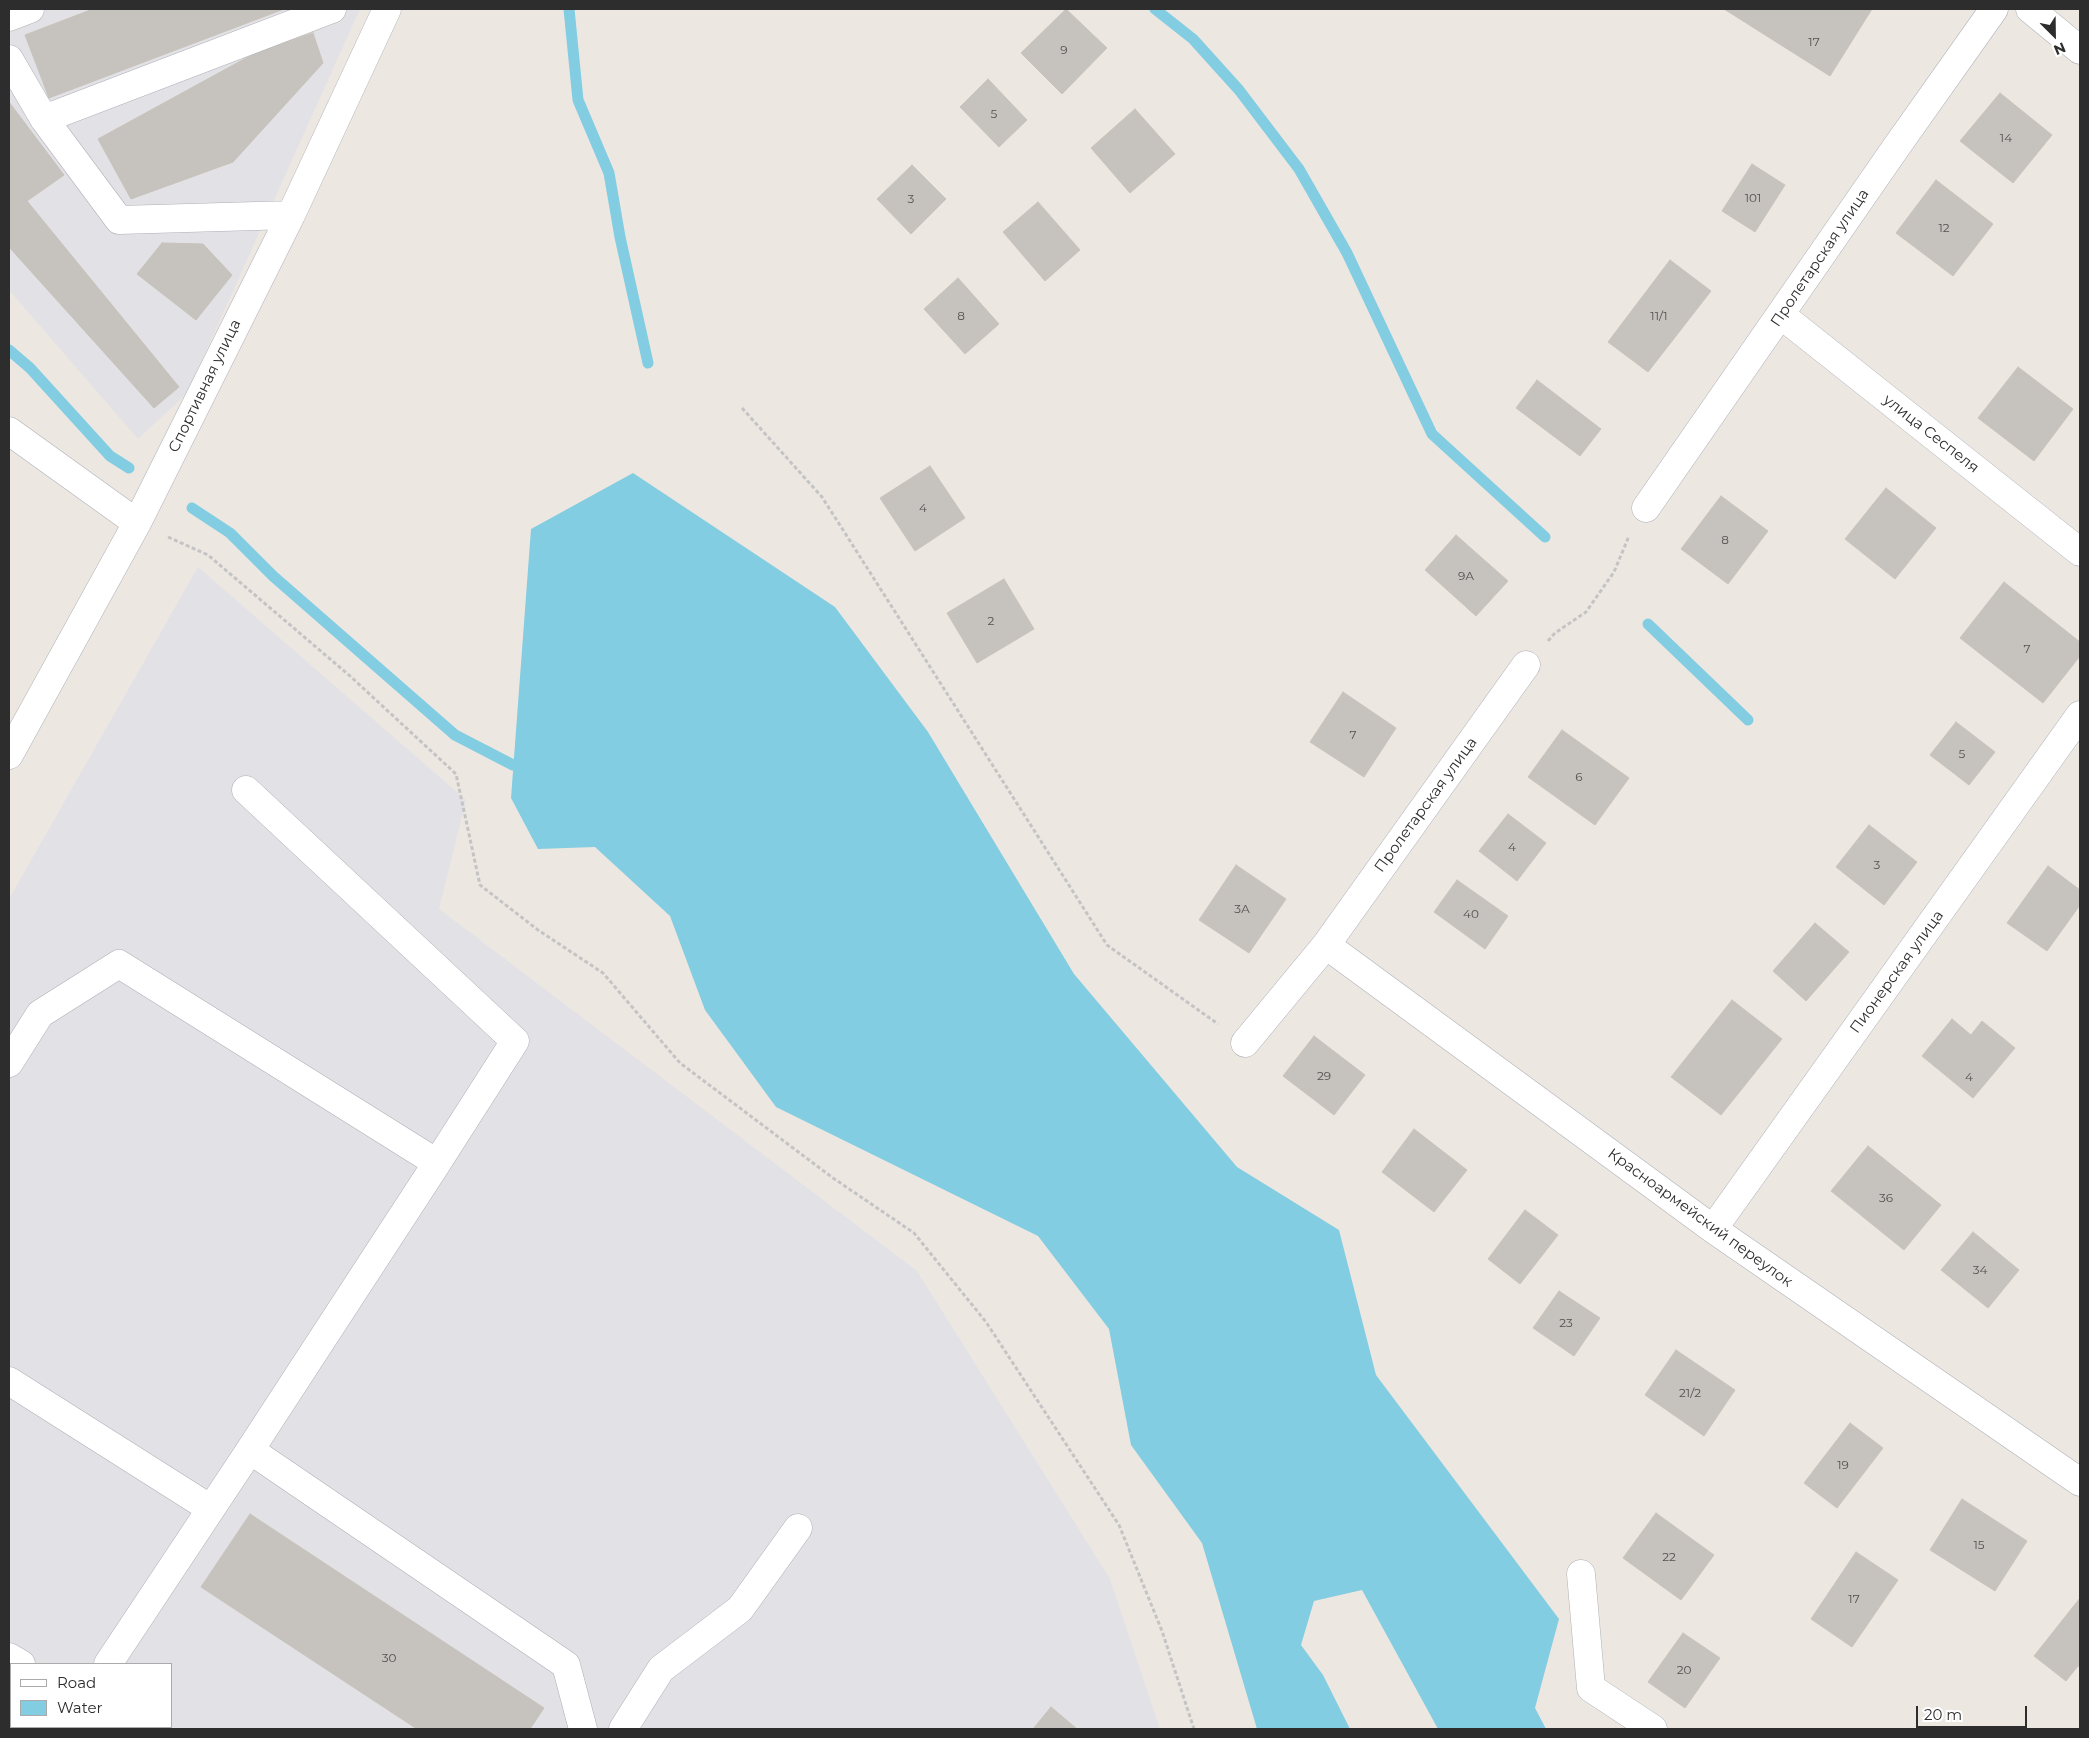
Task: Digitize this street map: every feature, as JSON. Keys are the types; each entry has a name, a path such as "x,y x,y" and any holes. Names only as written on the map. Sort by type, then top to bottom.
{"street":[{"path":"9,17 30,9"},
{"path":"44,119 332,9"},
{"name":"Спортивная улица","path":"9,755 137,522 291,214 387,9"},
{"name":"Пролетарская улица","path":"1646,508 1994,9"},
{"path":"2030,9 2080,50"},
{"path":"9,59 44,119 119,220 291,214"},
{"name":"улица Сеспеля","path":"1781,315 2080,552"},
{"path":"9,431 137,522"},
{"name":"Пролетарская улица","path":"1245,1043 1326,945 1526,665"},
{"name":"Пионерская улица","path":"1713,1229 2080,715"},
{"path":"109,1663 250,1450 516,1041 246,790"},
{"name":"Красноармейский переулок","path":"1326,945 1713,1229 2080,1482"},
{"path":"9,1063 40,1014 119,964 437,1163"},
{"path":"9,1381 211,1509"},
{"path":"250,1450 566,1665 582,1729"},
{"path":"623,1729 661,1669 740,1609 798,1528"},
{"path":"1581,1574 1591,1688 1653,1729"}],"path":[{"path":"742,408 822,497 1107,945 1245,1043"},
{"path":"1526,665 1555,633 1586,612 1614,572 1624,545 1646,508"},
{"path":"137,522 208,555 350,676 456,774 480,885 538,930 603,973 680,1063 833,1178 914,1233 986,1322 1119,1525 1162,1631 1194,1729"}],"shaded area":[{"path":"9,9 360,9 187,393 138,439 9,290"},
{"path":"198,567 466,800 439,909 917,1271 1110,1579 1160,1729 9,1729 9,899"}],"water":[{"path":"633,473 835,607 928,732 1074,974 1237,1167 1339,1230 1376,1375 1559,1619 1535,1708 1546,1729 1438,1729 1362,1590 1314,1601 1301,1645 1323,1675 1350,1729 1257,1729 1202,1543 1131,1445 1109,1329 1038,1236 776,1107 705,1010 670,916 595,847 538,849 511,798 531,529"}],"building":[{"path":"93,9 284,9 49,98 25,35"},
{"path":"1066,9 1107,48 1062,94 1021,53"},
{"path":"1724,9 1872,9 1830,76"},
{"path":"313,33 323,63 233,162 131,199 98,139 257,52"},
{"path":"988,79 1027,120 999,147 960,107"},
{"path":"2000,93 2052,135 2013,183 1960,141"},
{"path":"9,102 64,175 27,201 179,387 154,408 9,247"},
{"path":"1135,109 1175,154 1130,193 1091,148"},
{"path":"1752,164 1785,185 1755,232 1722,211"},
{"path":"912,165 946,199 911,234 877,199"},
{"path":"1936,180 1993,224 1953,276 1896,233"},
{"path":"1038,202 1080,250 1045,281 1003,232"},
{"path":"162,243 203,244 232,275 196,320 137,274"},
{"path":"1670,260 1711,291 1648,372 1608,342"},
{"path":"958,278 999,324 965,354 924,309"},
{"path":"2018,367 2073,409 2034,461 1978,418"},
{"path":"1537,380 1601,429 1580,456 1516,408"},
{"path":"930,466 965,518 915,551 880,498"},
{"path":"1886,488 1936,528 1895,579 1845,539"},
{"path":"1721,496 1768,531 1728,584 1681,549"},
{"path":"1456,535 1508,581 1476,616 1425,570"},
{"path":"1004,579 1034,629 977,663 947,613"},
{"path":"2004,582 2080,642 2080,656 2043,703 1960,638"},
{"path":"1343,692 1396,728 1364,777 1310,742"},
{"path":"1956,722 1995,752 1969,785 1930,755"},
{"path":"1562,730 1629,778 1595,825 1528,777"},
{"path":"1508,814 1546,843 1517,881 1479,851"},
{"path":"1869,825 1917,862 1884,905 1836,867"},
{"path":"1236,865 1286,899 1249,953 1199,920"},
{"path":"2048,866 2080,890 2080,905 2047,951 2007,923"},
{"path":"1457,880 1508,916 1485,949 1434,912"},
{"path":"1815,923 1849,952 1806,1001 1773,971"},
{"path":"1732,1000 1782,1039 1721,1115 1671,1077"},
{"path":"1952,1019 1971,1035 1982,1021 2015,1048 1973,1098 1922,1056"},
{"path":"1314,1036 1365,1075 1334,1115 1283,1076"},
{"path":"1414,1129 1467,1170 1434,1212 1382,1172"},
{"path":"1868,1146 1941,1205 1904,1250 1831,1191"},
{"path":"1525,1210 1558,1235 1520,1284 1488,1259"},
{"path":"1973,1232 2019,1270 1988,1308 1941,1270"},
{"path":"1559,1291 1600,1318 1574,1356 1533,1328"},
{"path":"1676,1350 1735,1390 1704,1436 1645,1395"},
{"path":"1850,1423 1883,1448 1837,1508 1804,1483"},
{"path":"1962,1499 2027,1541 1995,1591 1930,1550"},
{"path":"1656,1513 1714,1555 1681,1600 1623,1558"},
{"path":"250,1514 544,1708 530,1729 417,1729 201,1587"},
{"path":"1856,1552 1898,1580 1852,1647 1811,1619"},
{"path":"2080,1598 2080,1667 2078,1666 2066,1681 2034,1656"},
{"path":"1683,1633 1720,1658 1685,1708 1648,1682"},
{"path":"1051,1707 1077,1729 1033,1729"},
{"path":"9,1718 10,1728 25,1729 9,1729"}],"waterway":[{"path":"569,9 578,100 609,173 620,237 648,363"},
{"path":"1155,9 1193,39 1239,90 1299,169 1347,253 1432,434 1545,537"},
{"path":"9,350 30,368 110,456 129,468"},
{"path":"192,508 230,533 273,576 455,735 513,765"},
{"path":"1648,624 1748,720"}]}
